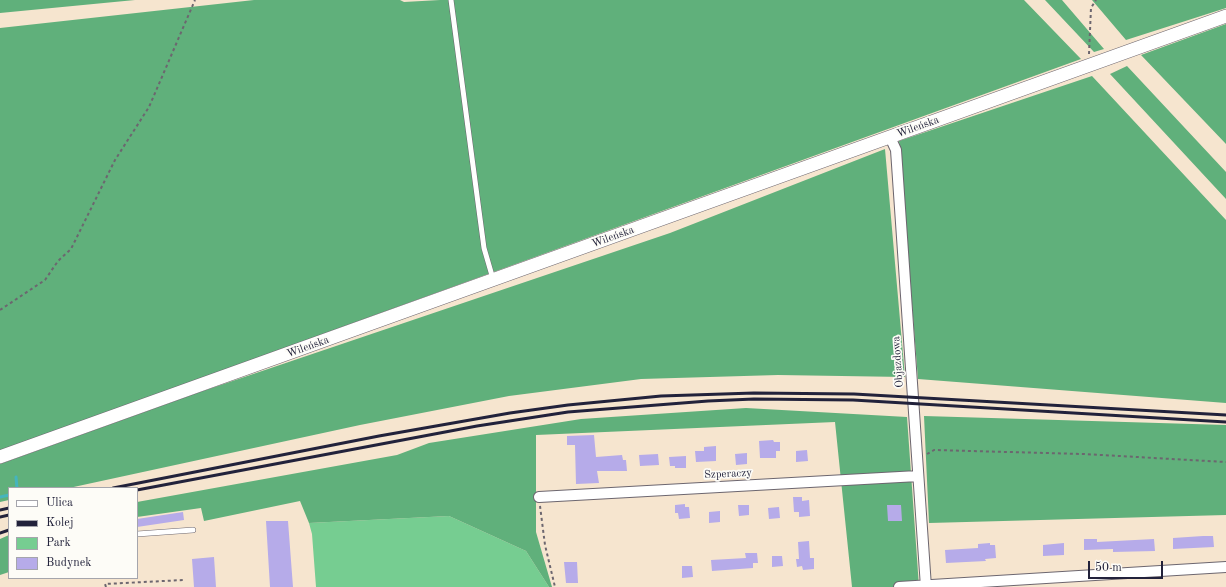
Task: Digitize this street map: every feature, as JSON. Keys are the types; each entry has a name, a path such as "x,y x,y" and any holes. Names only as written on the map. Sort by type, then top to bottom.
{"street":[{"name":"Wileńska","path":"0,457 1226,16"},
{"name":"Objazdowa","path":"890,137 896,150 926,586"},
{"name":"Szperaczy","path":"539,497 918,476"},
{"path":"900,587 1226,567"}],"lane":[{"path":"451,0 484,248 493,280"},
{"path":"138,534 193,530"}],"path":[{"path":"0,310 45,280 58,261 71,249 115,160 149,106 189,18 195,0"},
{"path":"1084,68 1082,61 1089,54 1091,8 1096,0"},
{"path":"917,460 934,450 1083,454 1226,462"},
{"path":"539,497 545,545 555,587"},
{"path":"106,587 105,584 183,580"}],"green space":[{"path":"0,0 135,0 0,13"},
{"path":"254,0 400,0 404,2 440,0 1024,0 1081,59 0,451 0,28"},
{"path":"1045,0 1062,0 1104,49 1094,52"},
{"path":"1092,0 1226,0 1226,8 1126,40"},
{"path":"1226,24 1226,144 1141,55"},
{"path":"1127,66 1226,172 1226,199 1110,74"},
{"path":"1092,76 1226,220 1226,403 918,379 899,141"},
{"path":"885,149 905,377 778,375 641,379 509,396 360,425 74,487 8,487 8,500 0,502 0,464 200,392 670,233"},
{"path":"746,408 907,417 919,587 852,587 835,422 536,435 536,532 552,587 549,587 526,551 449,516 309,523 300,501 204,521 201,508 138,517 138,502 397,455 429,443 581,419"},
{"path":"924,416 1226,425 1226,515 929,523"},
{"path":"449,516 526,551 549,587 316,587 312,534 309,523"},
{"path":"8,535 8,572 0,575 0,539"}],"building":[{"path":"594,435 596,457 622,455 623,460 626,460 627,471 597,471 599,483 576,484 575,445 567,445 567,436"},
{"path":"773,440 774,442 780,442 780,451 776,451 776,458 760,458 759,441"},
{"path":"716,446 716,461 696,462 695,451 704,451 704,447"},
{"path":"807,450 808,461 796,462 796,451"},
{"path":"747,453 747,464 736,465 735,454"},
{"path":"658,454 659,465 640,466 639,455"},
{"path":"686,456 686,468 675,468 675,466 670,466 669,457"},
{"path":"793,497 802,497 802,501 809,500 810,516 799,517 799,512 794,512"},
{"path":"685,504 685,507 689,507 690,518 679,519 678,513 675,513 675,505"},
{"path":"738,505 749,505 749,515 739,516"},
{"path":"887,505 901,505 902,521 888,521"},
{"path":"779,507 780,518 769,519 768,508"},
{"path":"720,511 720,522 709,523 709,512"},
{"path":"183,512 184,520 138,527 138,519"},
{"path":"266,521 288,521 293,587 270,587"},
{"path":"1213,536 1214,547 1173,549 1173,538"},
{"path":"1084,539 1097,539 1097,542 1154,539 1155,551 1113,552 1113,549 1084,550"},
{"path":"809,541 810,558 814,558 814,569 803,570 802,566 797,567 796,559 799,559 798,542"},
{"path":"990,543 990,545 995,545 996,558 985,559 986,561 946,563 945,550 978,548 978,544"},
{"path":"1064,543 1064,555 1043,556 1043,545"},
{"path":"745,553 757,553 758,563 753,563 753,568 712,571 711,560 746,558"},
{"path":"772,556 782,556 783,566 772,567"},
{"path":"214,557 216,587 194,587 192,559"},
{"path":"564,562 577,562 578,583 566,583"},
{"path":"682,566 692,566 693,577 682,578"}],"waterway":[{"path":"16,477 17,487"},
{"path":"0,497 8,495"}],"railway":[{"path":"118,487 379,436 510,413 568,405 661,396 754,393 854,394 1226,415"},
{"path":"138,490 477,426 568,412 708,401 754,399 853,400 1226,422"},
{"path":"0,510 8,508"},
{"path":"0,517 8,515"},
{"path":"0,533 8,530"}]}
